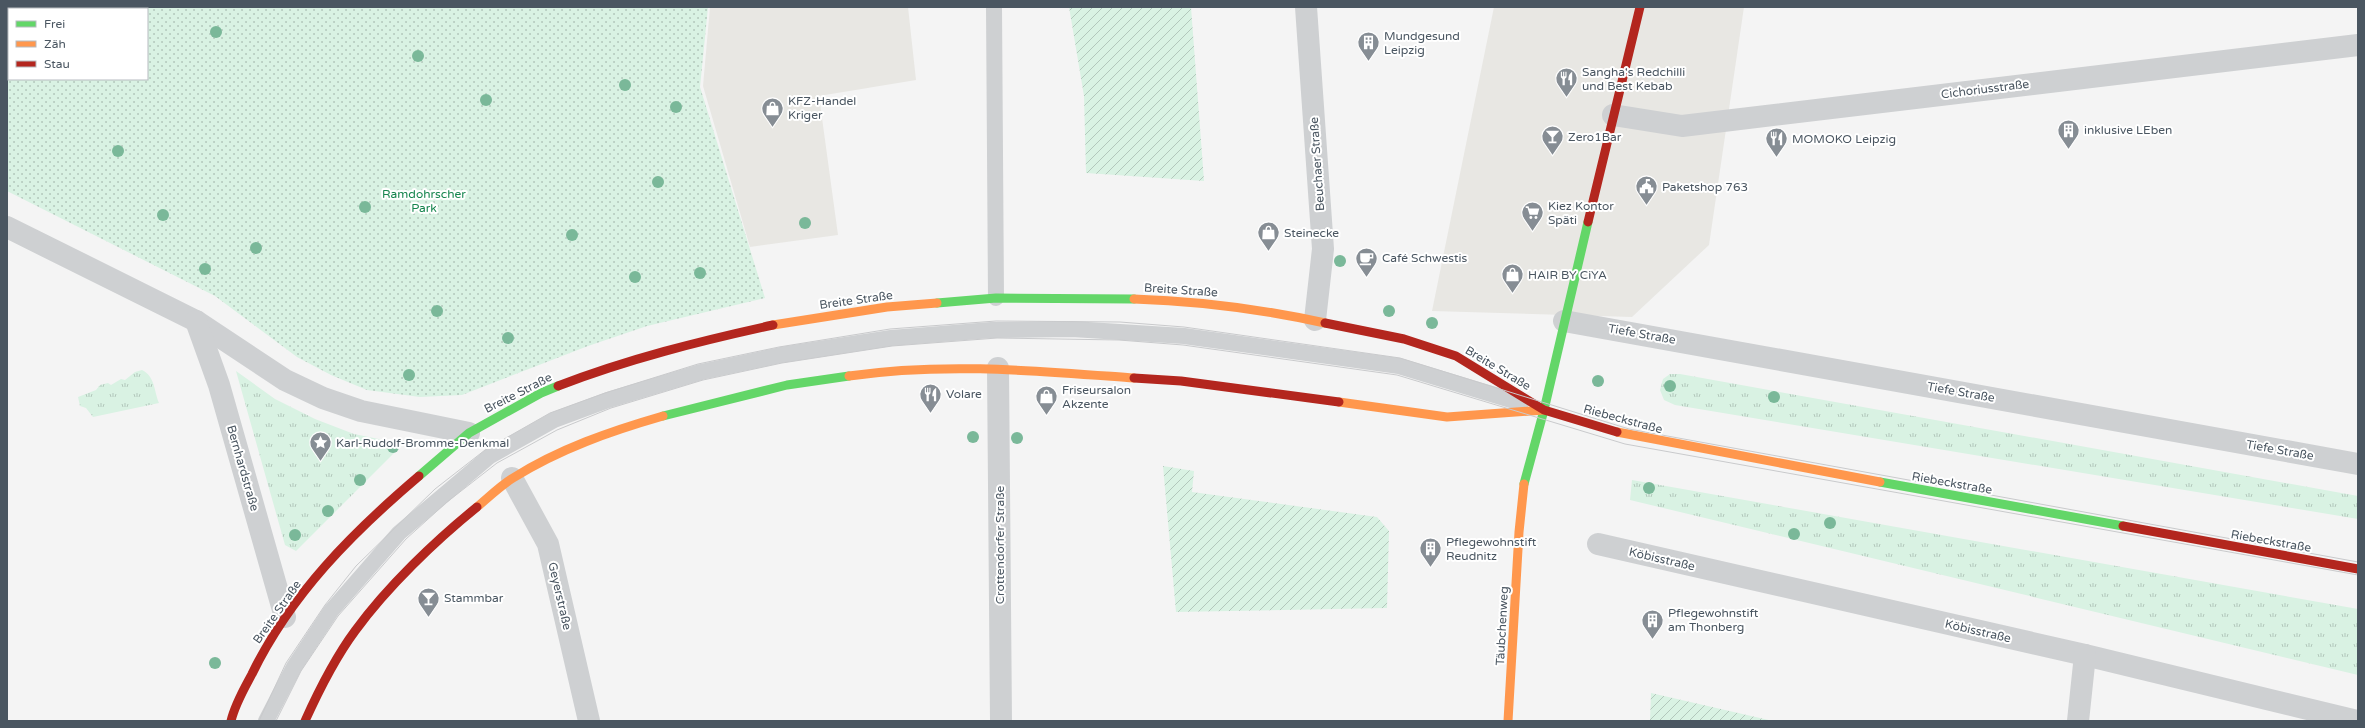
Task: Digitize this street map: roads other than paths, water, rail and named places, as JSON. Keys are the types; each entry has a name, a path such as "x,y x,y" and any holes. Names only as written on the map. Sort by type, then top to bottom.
{"main road":[{"name":"Täubchenweg","path":"1508,721 1519,532 1525,478 1544,410 1613,115 1640,7"},
{"name":"Breite Straße","path":"231,721 234,709 264,651 285,617 338,550 388,502 469,433 541,393 598,371 692,342 775,324 887,307 996,298 1095,298 1186,301 1265,310 1404,339 1456,356 1544,410"},
{"name":"Breite Straße","path":"305,721 323,682 355,631 387,592 462,518 512,478 568,448 619,429 725,399 787,385 894,369 998,368 1181,380 1447,417 1544,410"},
{"name":"Riebeckstraße","path":"1544,410 1628,436 2358,569"}],"street":[{"name":"Beuchaer Straße","path":"1306,7 1323,249 1315,320"},
{"name":"Cichoriusstraße","path":"1613,115 1682,126 2358,45"},
{"path":"7,227 196,321 285,380 322,398 361,411 469,433"},
{"name":"Bernhardstraße","path":"196,321 219,386 285,617"},
{"name":"Tiefe Straße","path":"1564,321 2358,464"},
{"name":"Crottendorfer Straße","path":"998,368 1001,721"},
{"name":"Geyerstraße","path":"512,478 548,544 589,721"},
{"name":"Köbisstraße","path":"1598,544 2085,655 2357,721"},
{"path":"2078,721 2085,655"}],"lane":[{"path":"994,7 996,298"},
{"path":"266,721 294,667 331,610 400,533 490,456 554,420 608,400 701,372 781,355 891,338 997,329 1120,331 1191,337 1399,366 1544,410"}],"tram line":[{"path":"259,721 286,663 325,605 356,566 435,489 485,450 550,413 605,393 698,364 779,347 890,329 996,321 1120,322 1184,327 1400,358 1629,429 2358,562"},
{"path":"276,721 301,671 338,616 406,539 447,502 497,463 557,430 611,408 703,380 782,363 892,346 997,338 1119,340 1183,345 1397,375 1625,444 2358,575"}],"place":[{"name":"Mundgesund Leipzig","path":"1369,62"},
{"name":"Sangha's Redchilli und Best Kebab","path":"1567,98"},
{"name":"KFZ-Handel Kriger","path":"772,128"},
{"name":"inklusive LEben","path":"2069,150"},
{"name":"Zero1Bar","path":"1552,156"},
{"name":"MOMOKO Leipzig","path":"1777,158"},
{"name":"Paketshop 763","path":"1646,206"},
{"name":"Kiez Kontor Späti","path":"1533,232"},
{"name":"Steinecke","path":"1269,252"},
{"name":"Café Schwestis","path":"1366,278"},
{"name":"HAIR BY CiYA","path":"1512,294"},
{"name":"Volare","path":"931,414"},
{"name":"Friseursalon Akzente","path":"1046,416"},
{"name":"Karl-Rudolf-Bromme-Denkmal","path":"321,462"},
{"name":"Pflegewohnstift Reudnitz","path":"1430,568"},
{"name":"Stammbar","path":"428,618"},
{"name":"Pflegewohnstift am Thonberg","path":"1653,640"}],"park label":[{"name":"Ramdohrscher Park","path":"424,201"}]}
